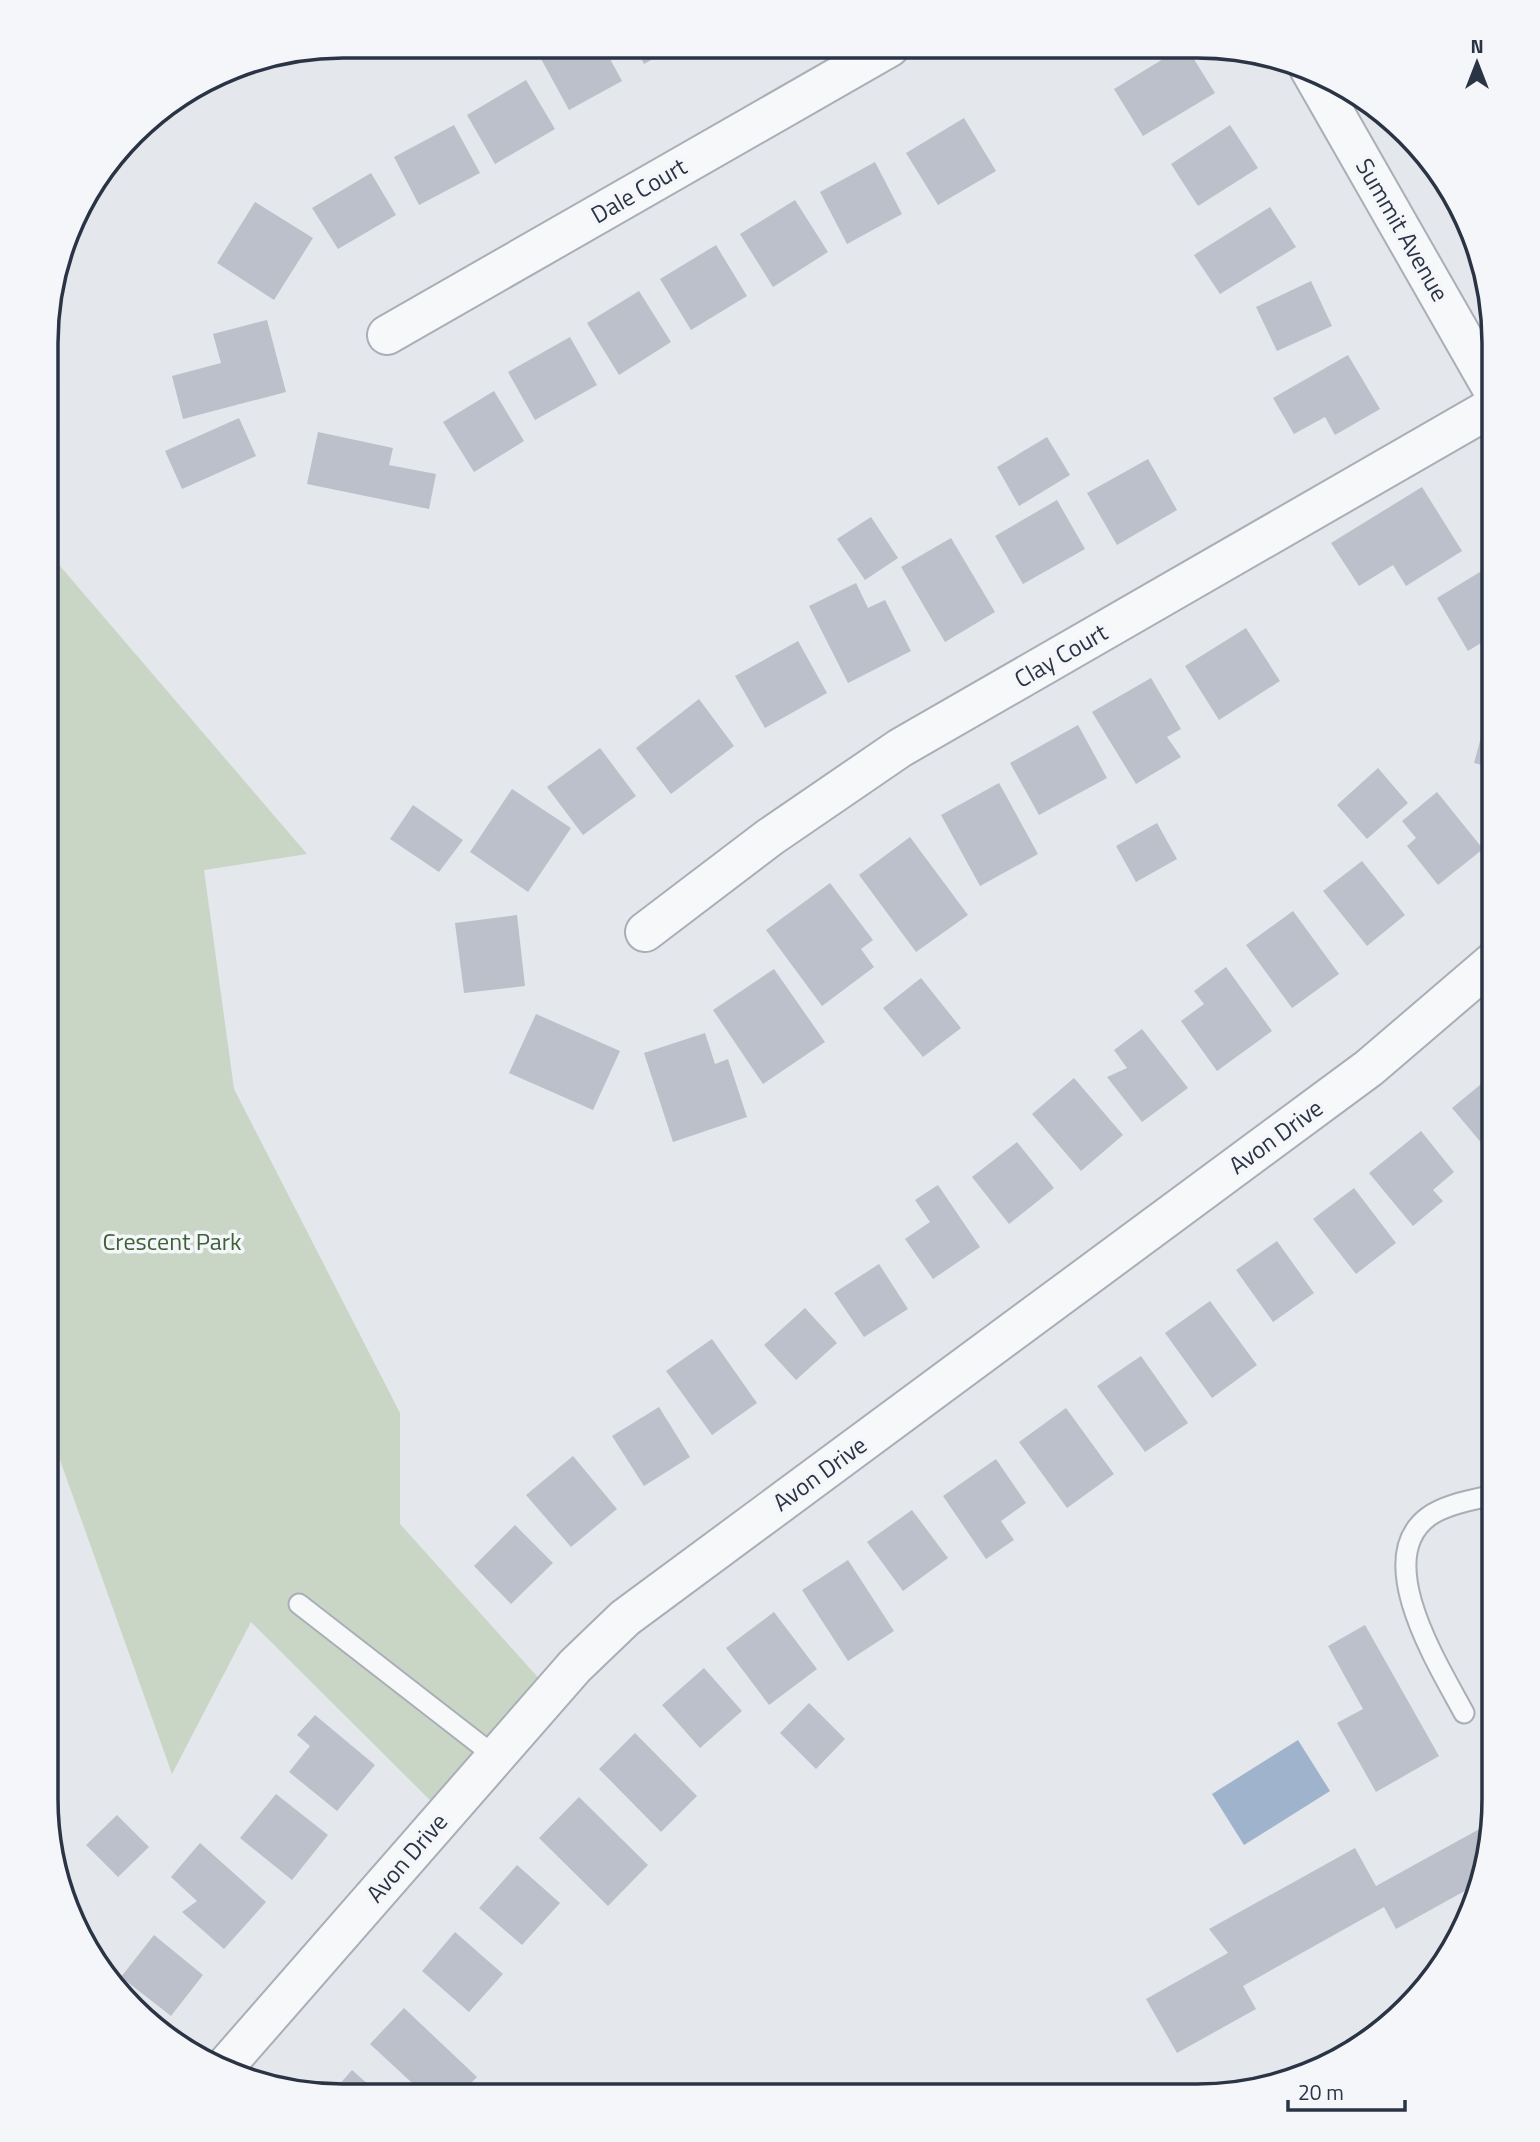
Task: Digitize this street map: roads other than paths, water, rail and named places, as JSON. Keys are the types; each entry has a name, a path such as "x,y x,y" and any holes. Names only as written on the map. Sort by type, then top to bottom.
{"street":[{"name":"Dale Court","path":"387,335 871,58"},
{"name":"Summit Avenue","path":"1319,85 1482,371"},
{"name":"Clay Court","path":"645,932 770,837 900,748 1482,414"},
{"name":"Avon Drive","path":"230,2061 575,1666 625,1618 1369,1068 1482,971"}],"lane":[{"path":"1464,1713 1415,1611 1404,1578 1408,1544 1428,1517 1460,1503 1482,1498"},
{"path":"299,1604 496,1758"}],"water":[{"path":"1298,1740 1330,1791 1244,1845 1212,1794"}],"park label":[{"name":"Crescent Park","path":"172,1242"}]}
